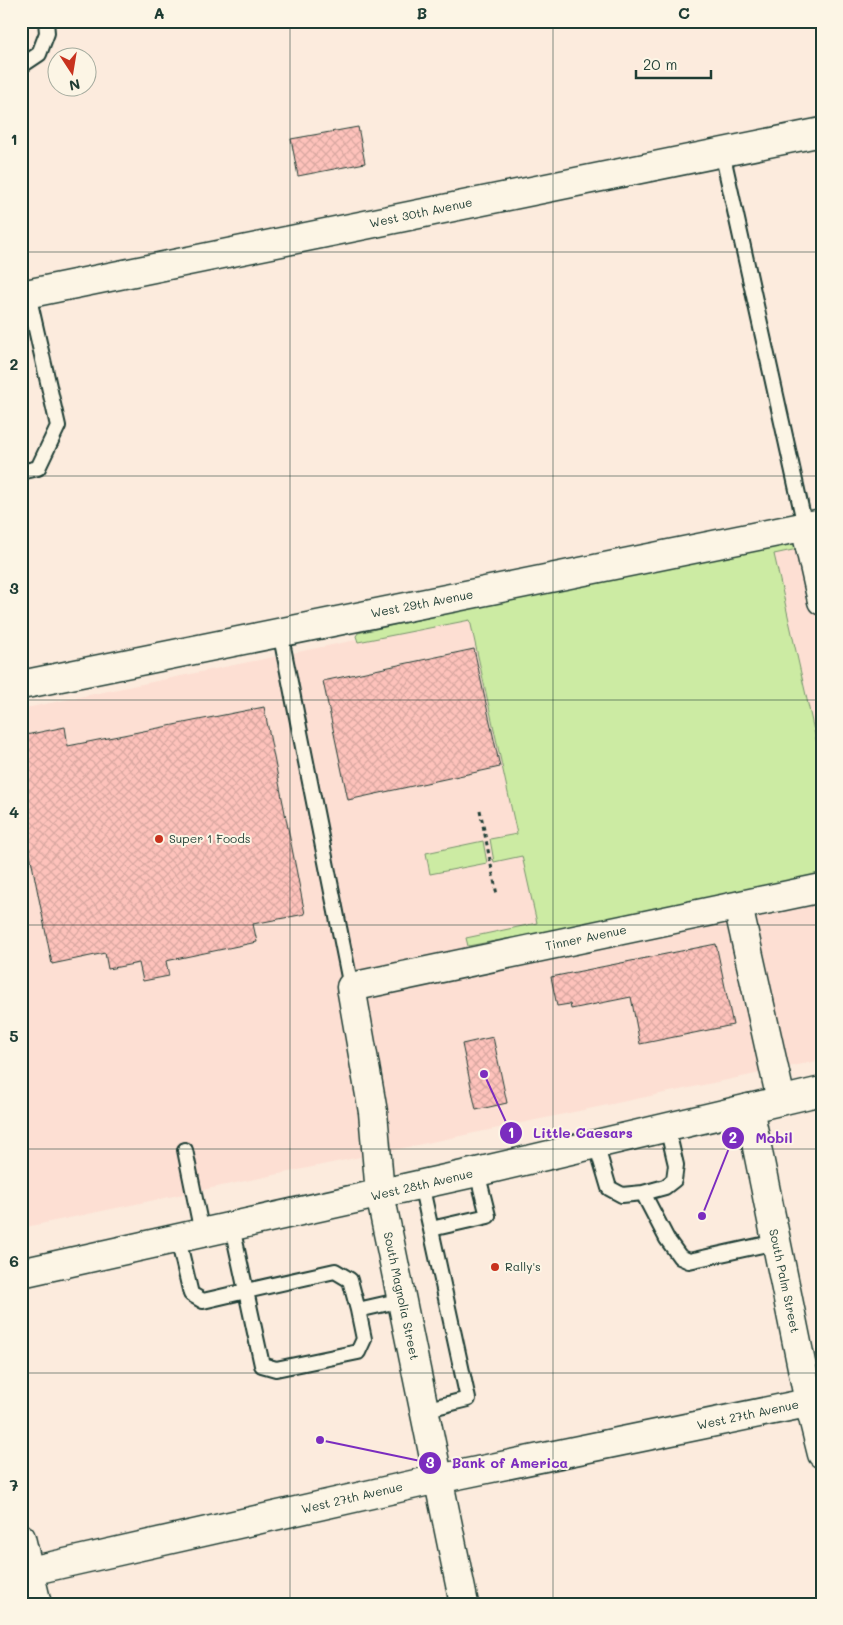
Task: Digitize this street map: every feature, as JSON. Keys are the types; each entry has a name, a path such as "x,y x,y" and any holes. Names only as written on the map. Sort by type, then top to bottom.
{"street":[{"name":"West 30th Avenue","path":"25,294 822,132"},
{"path":"813,524 822,601"},
{"name":"West 29th Avenue","path":"21,685 813,524"},
{"name":"Tinner Avenue","path":"350,987 822,888"},
{"path":"738,906 781,1100"},
{"name":"South Magnolia Street","path":"350,987 373,1112 380,1194 464,1604"},
{"name":"West 28th Avenue","path":"21,1273 477,1172 822,1091"},
{"name":"South Palm Street","path":"749,1108 776,1242 816,1401 822,1454"},
{"name":"West 27th Avenue","path":"30,1571 438,1479 816,1401"},
{"path":"21,1538 37,1604"}],"lane":[{"path":"21,66 39,54 47,33 46,21"},
{"path":"722,152 813,524"},
{"path":"21,472 38,468 58,426 25,294"},
{"path":"280,632 350,987"},
{"path":"596,1144 609,1188 622,1195 642,1193 665,1187 674,1180 676,1165 667,1127"},
{"path":"185,1150 191,1294 203,1301 246,1291 335,1271 350,1280 364,1339 358,1352 276,1369 262,1365 246,1291 232,1227"},
{"path":"431,1229 488,1216 477,1172"},
{"path":"421,1184 468,1399 424,1410"},
{"path":"642,1193 667,1239 680,1258 689,1261 776,1242"},
{"path":"358,1310 402,1300"}],"path":[{"path":"480,810 497,895"}],"shaded area":[{"path":"822,544 822,1060 21,1228 21,709"}],"green space":[{"path":"777,541 794,542 802,548 774,554 822,766 822,881 468,946 466,938 537,923 522,856 494,862 490,839 517,834 470,620 358,642 356,636 358,633"},
{"path":"483,841 487,863 430,874 426,853"}],"building":[{"path":"358,127 365,163 298,176 291,139"},
{"path":"474,649 500,767 348,800 323,681"},
{"name":"Super 1 Foods","path":"264,707 305,914 253,924 257,942 166,961 169,976 143,981 139,963 108,969 105,953 52,964 21,809 21,736 65,727 68,746"},
{"path":"716,944 733,1025 640,1044 631,997 571,1009 570,1004 557,1006 551,977"},
{"path":"493,1037 507,1103 476,1110 462,1044"}],"place":[{"name":"Super 1 Foods","path":"159,839"},
{"name":"Little Caesars","path":"484,1074"},
{"name":"Mobil","path":"702,1216"},
{"name":"Rally's","path":"495,1267"},
{"name":"Bank of America","path":"320,1440"}]}
